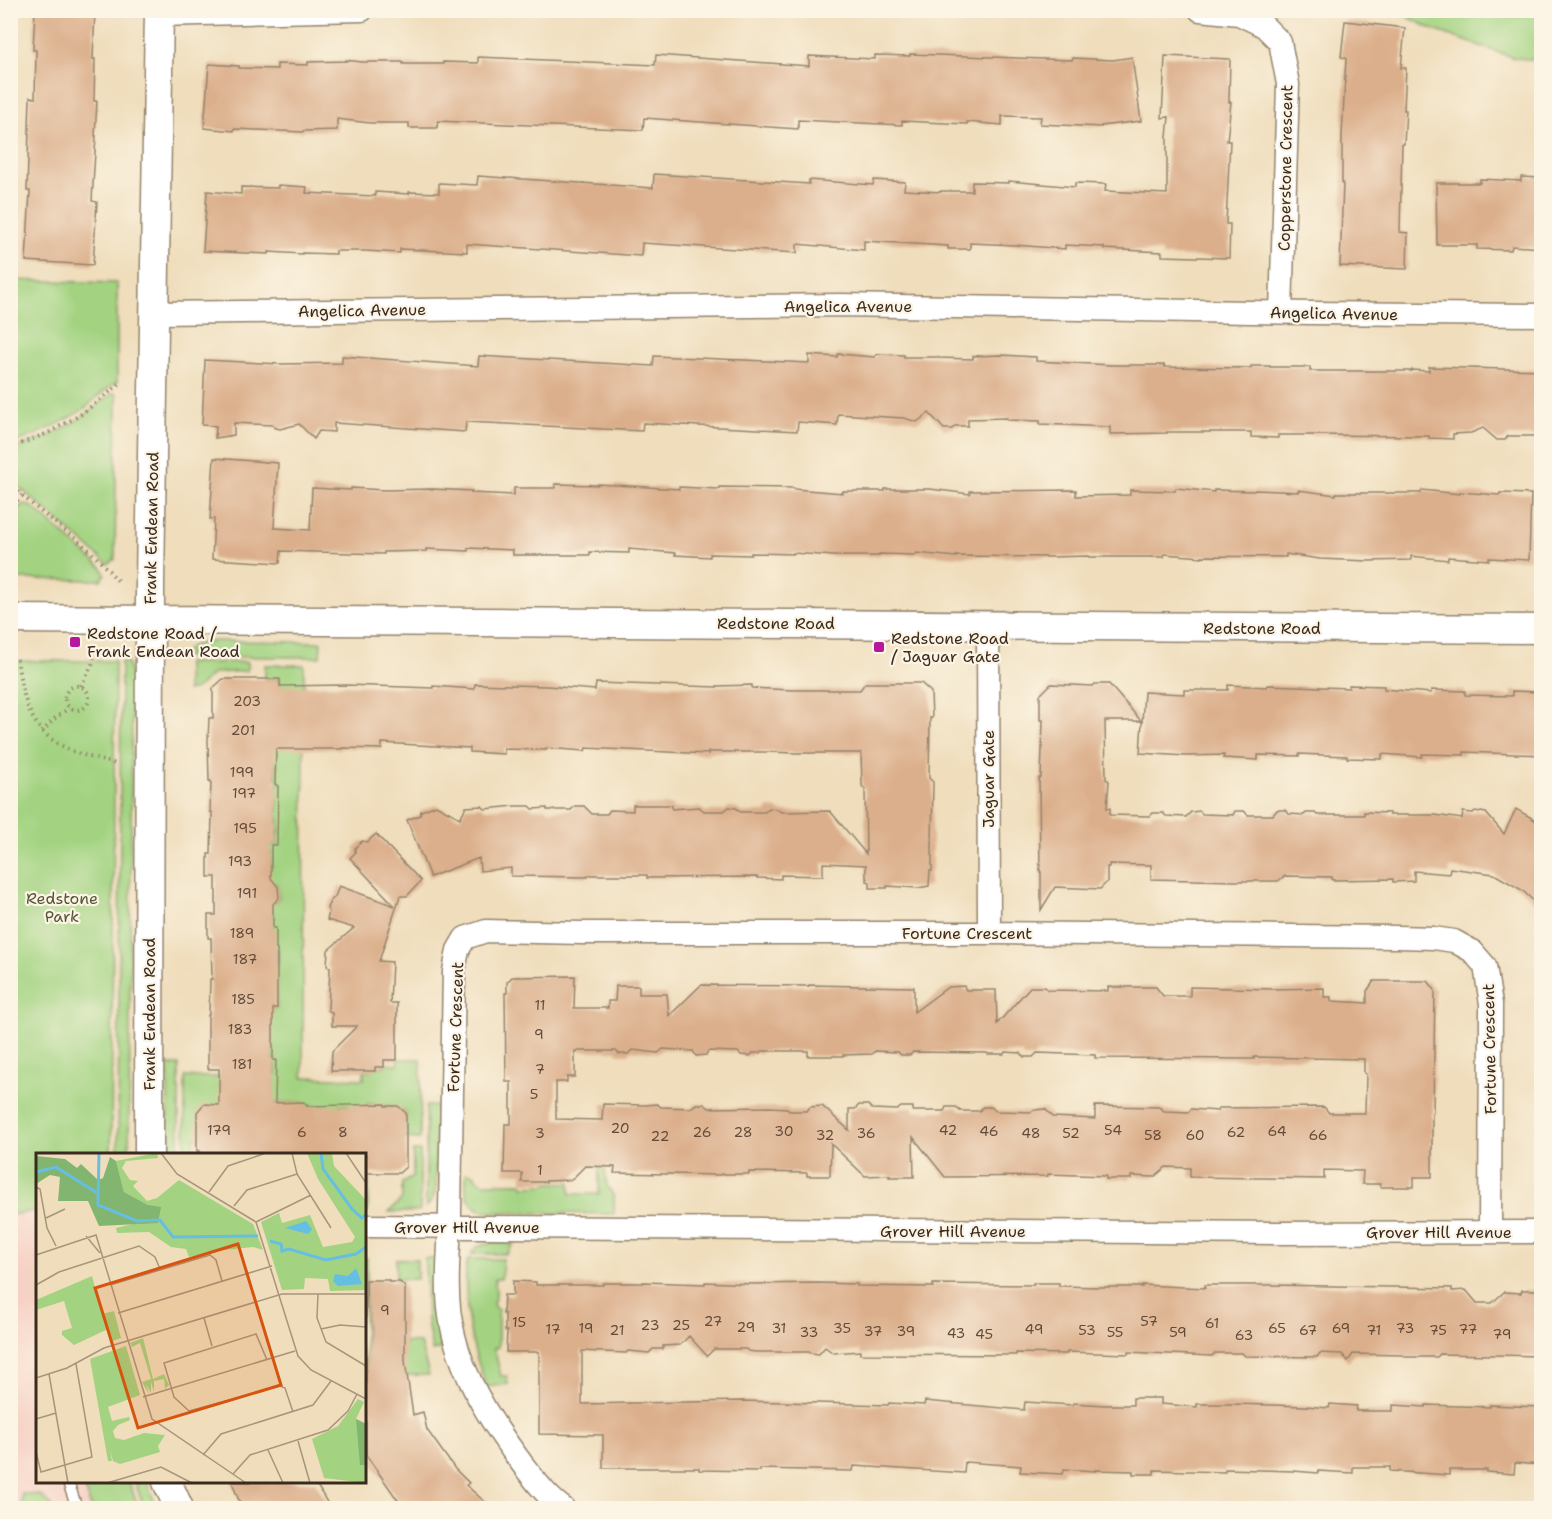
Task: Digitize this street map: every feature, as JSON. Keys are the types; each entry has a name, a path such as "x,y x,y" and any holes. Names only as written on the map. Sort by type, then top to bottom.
{"street":[{"path":"159,13 362,10"},
{"name":"Copperstone Crescent","path":"1200,10 1239,14 1264,26 1280,42 1288,84 1281,312"},
{"name":"Frank Endean Road","path":"149,1153 150,620 159,13"},
{"name":"Angelica Avenue","path":"155,313 841,305 1542,315"},
{"name":"Redstone Road","path":"10,619 1542,629"},
{"name":"Jaguar Gate","path":"988,626 989,933"},
{"name":"Fortune Crescent","path":"450,1226 454,971 458,950 465,938 486,931 989,933 1433,938 1454,941 1473,951 1485,966 1491,1004 1490,1231"},
{"name":"Grover Hill Avenue","path":"366,1226 1267,1233 1542,1232"},
{"path":"450,1226 449,1305 458,1352 498,1432 531,1474 563,1509"},
{"path":"167,1483 179,1509"}],"lane":[{"path":"68,1483 77,1509"}],"path":[{"path":"10,448 48,433 80,415 120,384"},
{"path":"10,483 89,550 119,582"},
{"path":"10,517 16,502 22,495"},
{"path":"81,686 94,658"},
{"path":"16,659 28,710 42,732 71,751 117,764"},
{"path":"81,686 88,693 87,706 80,710 69,708 65,701 65,693 71,687 81,686"},
{"path":"42,732 69,708"}],"shaded area":[{"path":"36,1210 36,1483 129,1483 139,1508 11,1508 10,1214"}],"green space":[{"path":"1396,11 1541,11 1541,60 1515,58 1434,30"},
{"path":"11,280 117,283 117,382 84,409 66,420 11,444"},
{"path":"115,393 117,395 115,559 108,564 11,480 10,450 56,433"},
{"path":"24,504 35,509 102,568 105,574 101,580 13,579 11,525 18,509"},
{"path":"216,641 321,642 320,657 187,657 187,649 190,647"},
{"name":"Redstone Park","path":"10,661 115,661 111,1153 36,1153 36,1210 11,1214"},
{"path":"121,662 127,662 132,685 129,1153 118,1153"},
{"path":"247,662 247,671 214,673 196,689 187,691 187,663"},
{"path":"265,665 304,665 303,1077 364,1079 364,1071 374,1071 375,1067 384,1067 384,1063 398,1064 398,1059 421,1059 420,1139 405,1137 406,1113 403,1110 395,1110 395,1106 384,1104 367,1104 367,1115 348,1105 307,1106 303,1102 219,1105 197,1138 194,1138 194,1153 185,1153 185,1077 241,1077 276,1074 276,1060 273,1060 271,1010 277,1008 278,950 272,949 273,915 268,902 275,902 279,898 278,887 275,883 267,883 271,867 271,849 267,849 267,845 277,845 277,833 279,833 277,785 279,781 276,778 276,765 272,761 280,713 280,679 265,679"},
{"path":"168,1065 179,1065 179,1153 167,1153"},
{"path":"426,1106 436,1106 436,1188 432,1201 426,1207"},
{"path":"413,1151 420,1151 420,1211 389,1212 402,1199 402,1183 413,1177"},
{"path":"366,1166 369,1173 368,1212 366,1212"},
{"path":"599,1166 604,1166 607,1185 614,1197 614,1214 486,1212 470,1202 466,1192 466,1173 474,1174 482,1183 522,1183 523,1186 570,1183 570,1194 599,1194"},
{"path":"490,1243 514,1243 507,1254 471,1254 477,1247"},
{"path":"425,1258 434,1259 436,1267 436,1310 442,1348 432,1351 427,1321"},
{"path":"396,1259 417,1259 417,1279 396,1279"},
{"path":"468,1259 503,1259 501,1279 495,1279 496,1294 493,1304 498,1310 498,1347 494,1348 501,1376 507,1376 508,1384 487,1387 476,1356 467,1313 466,1266"},
{"path":"405,1342 420,1343 429,1375 366,1376 366,1351 383,1351 395,1345 405,1345"},
{"path":"83,1483 129,1483 139,1508 91,1508"},
{"path":"135,1483 147,1483 157,1508 144,1508"},
{"path":"22,1494 40,1495 53,1508 22,1508"}],"building":[{"path":"35,10 95,10 93,59 95,59 94,101 97,101 92,201 97,202 93,265 26,261 30,191 27,191 30,97 35,98 36,50 33,50"},
{"path":"1345,21 1405,28 1401,68 1406,68 1404,110 1406,110 1404,144 1402,144 1400,232 1408,233 1407,269 1340,266 1346,58 1341,57"},
{"path":"910,54 1072,60 1073,58 1113,60 1132,57 1141,121 1101,127 1040,124 1041,117 1002,116 1002,125 902,121 902,125 798,120 798,129 644,118 643,130 438,121 437,128 409,128 409,123 370,123 337,119 337,130 303,132 234,129 234,131 204,128 209,64 277,69 277,64 308,65 308,62 346,60 403,62 403,64 478,63 478,57 655,65 656,55 809,66 809,56 875,59 875,55 910,56"},
{"path":"1165,56 1230,59 1229,102 1231,102 1227,141 1230,141 1226,224 1230,224 1229,258 1162,256 1162,252 1065,245 1065,249 970,243 970,249 948,249 948,246 864,241 864,250 797,244 797,253 642,243 641,256 467,244 467,252 400,249 400,253 336,251 336,254 269,252 269,254 203,251 207,191 241,194 241,187 278,188 278,185 307,187 306,193 375,196 375,192 439,193 439,183 477,185 478,176 653,188 654,174 809,184 809,180 873,185 874,180 905,182 904,190 941,192 972,191 972,182 1009,183 1009,181 1075,187 1075,183 1106,184 1105,191 1167,194 1169,117 1162,118"},
{"path":"1521,177 1542,178 1542,248 1512,246 1511,250 1477,249 1477,245 1437,245 1436,183 1480,183 1480,179 1521,181"},
{"path":"838,354 973,359 973,356 1001,355 1036,357 1036,361 1111,365 1310,367 1310,371 1429,371 1429,367 1542,370 1542,436 1508,436 1505,440 1497,440 1483,428 1471,433 1453,434 1453,439 1429,438 1429,436 1308,435 1278,435 1278,438 1251,437 1251,432 1110,434 1110,427 1040,424 1040,421 1007,420 1007,418 968,419 968,426 944,429 929,413 917,422 904,418 838,414 837,425 798,422 797,431 643,423 642,431 466,422 465,432 334,423 334,432 319,431 314,439 299,424 280,429 272,425 234,423 234,435 215,438 216,426 202,425 205,360 280,364 342,363 342,356 478,366 479,356 653,366 654,356 809,363 809,355 837,357"},
{"path":"214,458 278,463 274,528 310,530 312,488 432,489 514,495 514,488 555,488 555,484 679,489 679,487 794,488 843,493 843,491 885,491 885,489 930,489 970,494 970,491 1076,490 1076,496 1130,495 1130,490 1175,491 1176,488 1214,492 1214,490 1255,490 1298,492 1298,490 1336,495 1336,493 1421,493 1422,490 1460,494 1460,492 1499,495 1500,493 1531,494 1529,560 1448,557 1448,560 1411,556 1411,560 1368,561 1320,559 1286,554 1286,557 1202,557 1164,554 1164,557 956,557 916,553 916,555 834,556 751,553 751,555 710,554 710,557 629,549 629,553 513,555 513,550 468,548 468,551 426,549 426,551 384,552 384,554 281,551 280,563 212,559 214,519 210,519"},
{"path":"223,679 280,679 280,686 346,685 433,688 433,686 474,689 475,684 595,690 596,683 717,687 752,685 752,688 792,690 860,690 865,683 921,683 931,692 929,778 933,782 932,871 930,871 929,886 870,888 870,882 866,878 866,865 823,863 823,876 781,875 781,879 757,877 647,878 647,875 511,876 511,868 480,871 479,858 430,877 407,820 436,805 460,818 466,807 482,806 485,809 530,806 533,809 571,810 575,806 584,806 592,814 607,814 610,810 633,811 633,805 672,805 672,809 699,807 704,811 724,811 729,807 741,812 765,812 769,808 781,812 830,811 866,854 865,789 862,786 861,753 708,752 708,754 546,748 546,750 504,749 504,754 470,752 470,748 382,743 382,749 276,749 277,845 271,845 271,878 278,887 279,898 273,904 273,928 276,928 277,949 277,1008 273,1008 273,1060 276,1060 275,1103 304,1102 307,1106 385,1104 385,1106 398,1106 406,1113 406,1167 399,1173 366,1173 366,1153 200,1153 200,1151 197,1151 197,1112 204,1104 219,1105 219,1069 208,1069 208,1015 210,979 212,979 208,915 216,915 216,877 208,877 212,812 210,812 211,781 209,781 208,740 209,718 213,718 213,688"},
{"path":"1051,684 1093,686 1109,684 1141,721 1105,721 1106,779 1109,781 1107,808 1110,808 1110,815 1150,816 1153,813 1163,813 1166,816 1186,817 1191,812 1200,811 1202,814 1233,815 1235,811 1244,811 1248,815 1273,815 1277,810 1285,810 1289,814 1304,815 1315,813 1317,815 1364,815 1364,812 1389,813 1389,815 1435,815 1462,819 1463,812 1473,813 1475,811 1486,813 1504,834 1516,809 1542,824 1542,909 1522,890 1494,874 1450,868 1449,874 1414,871 1414,881 1332,880 1332,877 1285,876 1278,881 1236,881 1151,879 1151,865 1109,864 1107,882 1100,889 1055,887 1041,910 1039,778 1041,778 1043,720 1040,720 1040,695"},
{"path":"1228,685 1349,688 1349,685 1384,686 1384,689 1431,693 1431,690 1465,691 1465,695 1512,696 1512,691 1542,692 1542,755 1464,752 1464,755 1422,754 1422,757 1382,754 1382,759 1299,754 1299,756 1258,755 1258,760 1223,758 1224,755 1186,756 1140,753 1144,692 1184,694 1184,690 1228,690"},
{"path":"376,834 421,881 407,896 400,896 379,961 392,962 390,1003 397,1003 397,1060 384,1060 384,1067 375,1067 375,1071 331,1071 332,1051 357,1026 332,1026 332,1013 328,1010 330,968 327,966 328,950 354,928 327,920 329,912 327,908 339,886 395,906 350,858 362,841 367,842"},
{"path":"575,976 574,1008 608,1008 608,1001 615,1001 616,986 639,986 639,994 667,994 669,1016 701,985 914,987 914,1012 948,987 964,986 966,990 996,990 997,1024 1030,987 1045,987 1048,990 1108,991 1108,987 1156,987 1163,996 1190,996 1190,987 1324,988 1324,997 1331,997 1331,1001 1367,1003 1367,991 1374,981 1428,981 1435,990 1432,1177 1414,1177 1414,1187 1380,1187 1380,1184 1362,1184 1363,1171 1324,1170 1324,1179 1190,1177 1190,1168 1166,1167 1154,1177 1131,1176 1131,1179 1048,1174 1048,1176 945,1177 913,1137 914,1177 865,1176 831,1144 830,1176 807,1176 807,1173 749,1172 749,1174 721,1175 614,1173 615,1167 585,1166 571,1180 522,1182 522,1173 504,1173 505,1124 511,1124 511,1082 506,1082 505,993 507,993 507,982 512,977","holes":["663,1049 693,1051 696,1056 706,1055 708,1051 738,1052 741,1055 750,1056 753,1053 761,1053 761,1051 808,1051 808,1056 872,1054 875,1051 898,1052 901,1055 910,1055 913,1052 988,1054 1004,1054 1005,1052 1021,1053 1024,1057 1033,1057 1037,1053 1095,1055 1095,1058 1364,1059 1365,1113 1329,1113 1324,1107 1218,1108 1218,1111 1191,1109 1189,1112 1164,1111 1160,1107 1095,1106 1095,1119 1053,1117 1045,1109 1031,1112 996,1111 991,1107 983,1107 979,1111 960,1111 956,1107 946,1107 944,1111 913,1111 913,1107 901,1107 897,1110 872,1109 868,1105 859,1105 855,1109 849,1109 849,1130 822,1106 810,1107 807,1111 789,1111 787,1108 770,1107 709,1108 704,1104 696,1104 691,1108 661,1107 657,1104 603,1104 602,1120 556,1119 556,1082 567,1082 567,1077 575,1077 575,1051 616,1051 619,1054 628,1054 632,1050 658,1053"]},
{"path":"366,1280 389,1280 389,1282 400,1282 405,1287 405,1361 413,1415 423,1412 427,1430 455,1469 469,1483 466,1485 493,1509 404,1509 366,1455"},
{"path":"513,1281 536,1282 536,1285 603,1285 603,1283 643,1282 705,1284 705,1282 933,1287 933,1284 1059,1283 1059,1286 1100,1287 1142,1287 1142,1285 1205,1288 1205,1285 1270,1285 1452,1288 1452,1291 1466,1290 1477,1303 1492,1303 1504,1292 1521,1293 1522,1290 1542,1290 1542,1356 1440,1354 1437,1357 1405,1357 1403,1355 1353,1354 1348,1361 1342,1354 1320,1353 1317,1357 1245,1356 1242,1353 1215,1353 1212,1356 1128,1352 1128,1354 1016,1353 1016,1355 860,1354 860,1351 833,1353 825,1347 819,1354 714,1349 707,1356 689,1336 680,1345 663,1346 663,1349 653,1349 649,1353 582,1351 582,1404 742,1401 924,1405 925,1401 1024,1410 1025,1402 1133,1405 1133,1398 1161,1398 1161,1404 1197,1407 1197,1404 1232,1404 1329,1408 1330,1404 1357,1406 1356,1411 1393,1411 1393,1405 1542,1407 1542,1465 1515,1463 1514,1474 1487,1472 1487,1470 1449,1470 1449,1475 1390,1471 1390,1467 1353,1467 1353,1473 1225,1469 1225,1472 1154,1470 1154,1474 1133,1474 1133,1471 1064,1469 1063,1474 1020,1472 1021,1466 965,1462 964,1473 854,1466 853,1471 603,1468 603,1435 539,1434 539,1352 506,1352 504,1295 513,1295"},
{"path":"232,1483 316,1483 331,1509 242,1509"}],"place":[{"name":"Redstone Road / Frank Endean Road","path":"75,642"},
{"name":"Redstone Road / Jaguar Gate","path":"879,647"}]}
